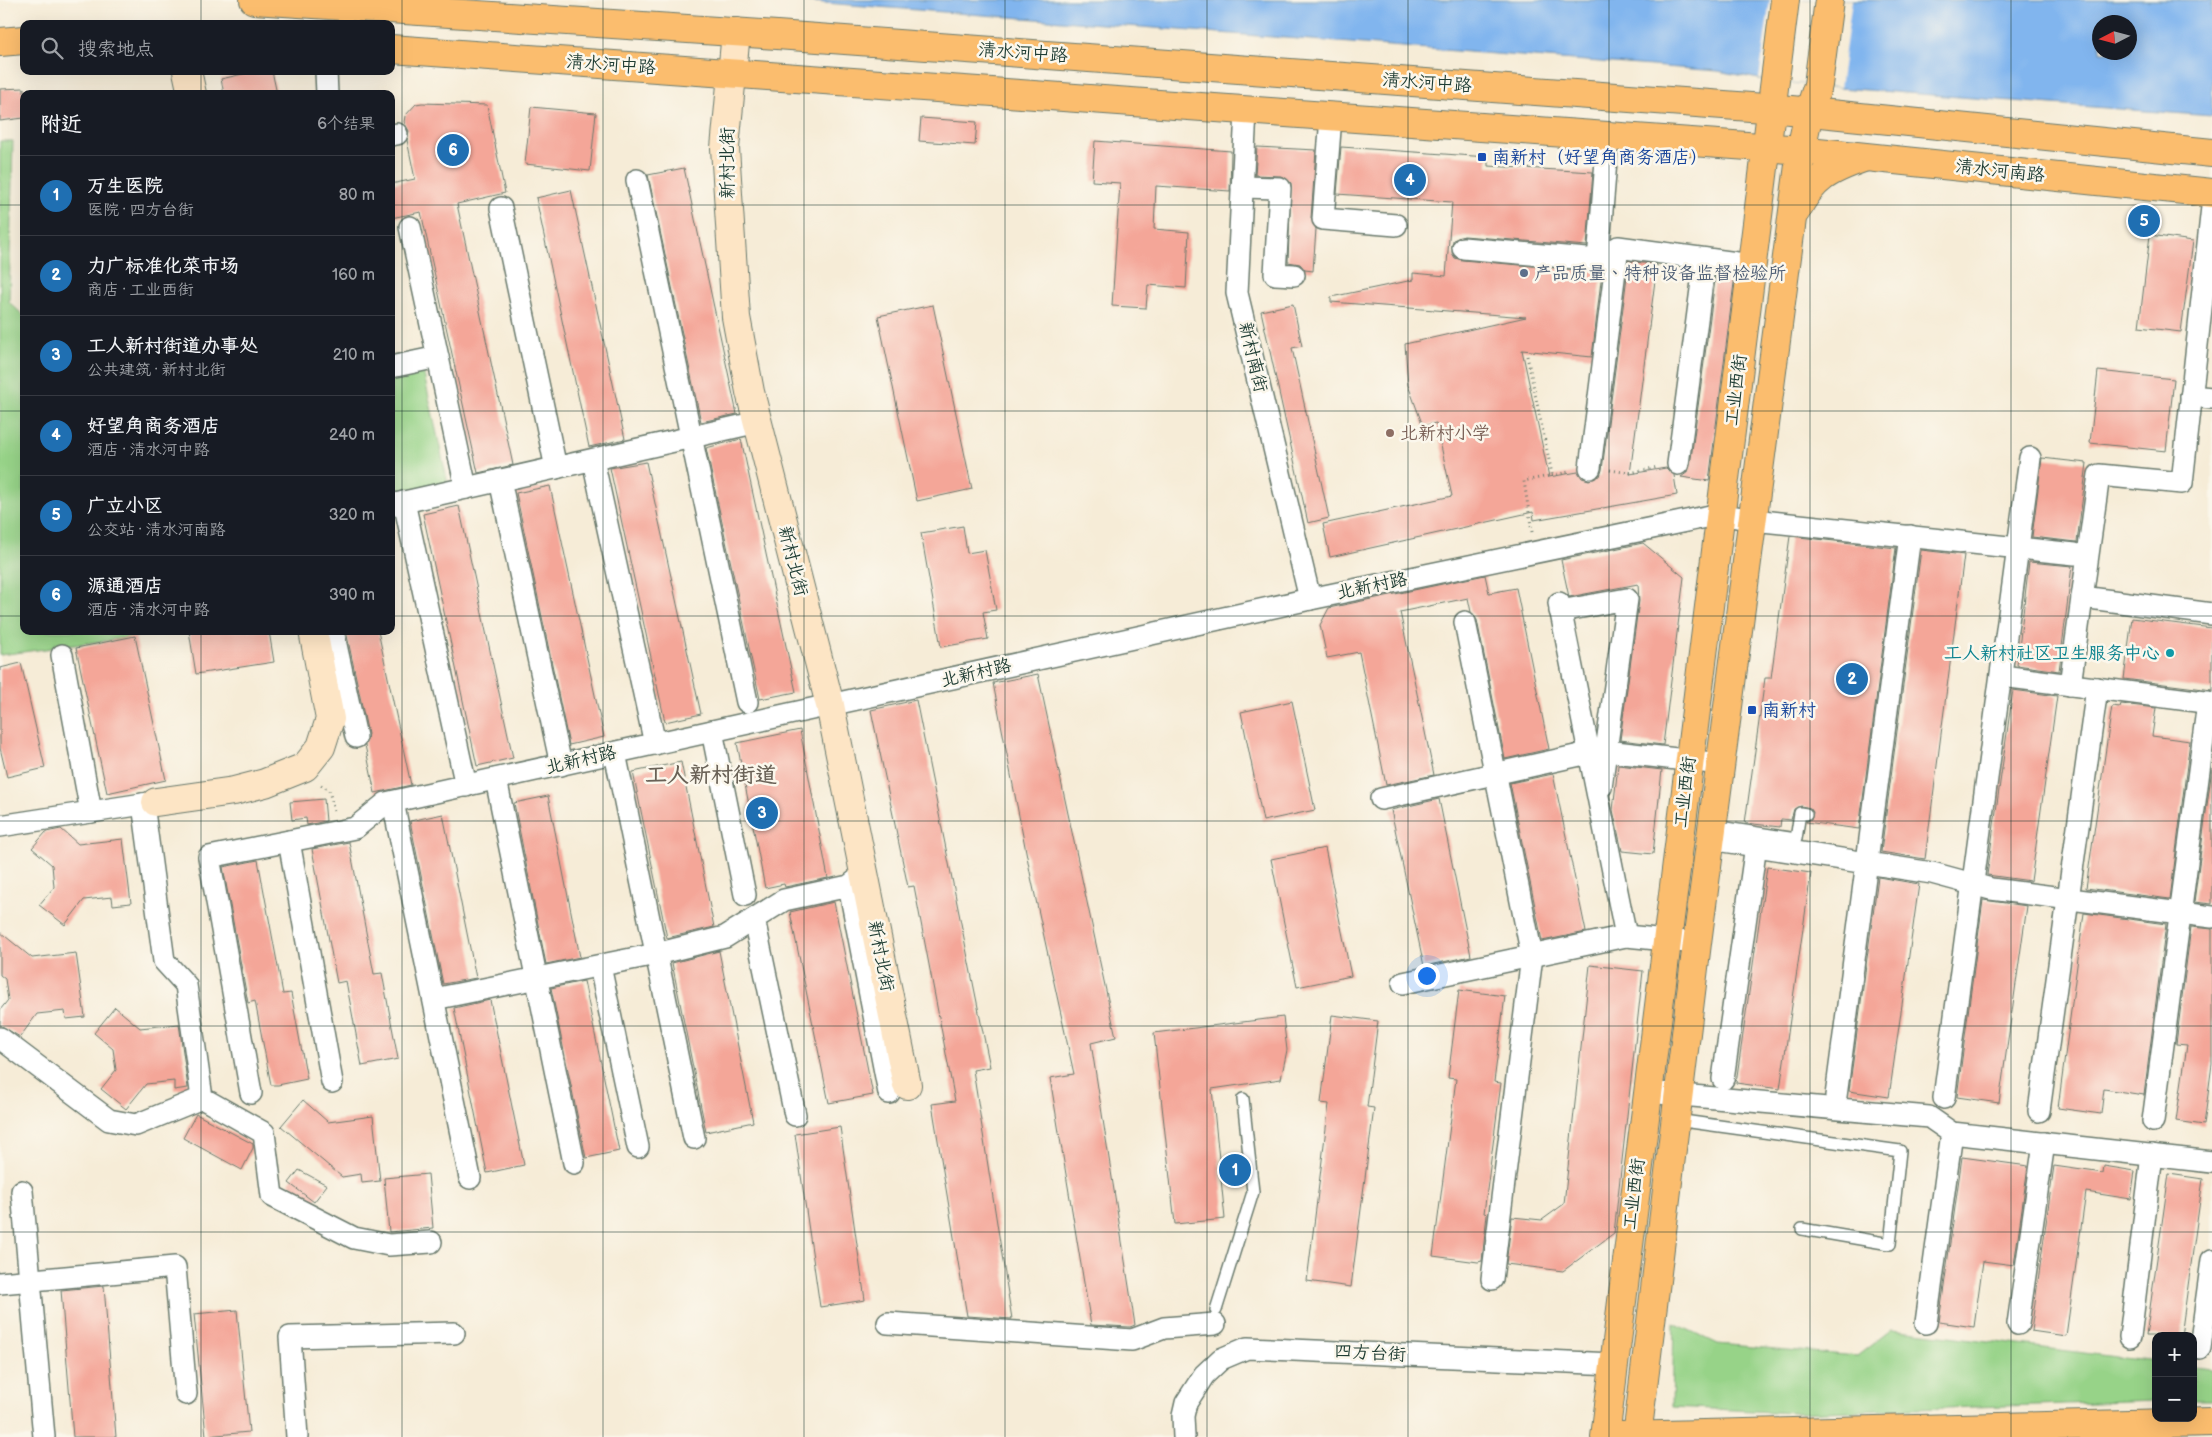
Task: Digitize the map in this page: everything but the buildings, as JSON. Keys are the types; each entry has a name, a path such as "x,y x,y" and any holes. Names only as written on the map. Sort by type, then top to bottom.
{"main road":[{"name":"清水河中路","path":"254,0 736,32 1800,111"},
{"path":"1785,0 1775,80 1786,149"},
{"path":"1829,0 1818,84 1823,101 1829,108 1841,115"},
{"path":"0,42 20,40"},
{"name":"清水河中路","path":"395,49 1786,149"},
{"path":"1744,106 1758,100 1768,92 1775,80"},
{"path":"1786,149 1800,111 1818,84"},
{"path":"1800,111 2212,153"},
{"path":"1718,144 1736,154 1750,174 1757,218"},
{"name":"清水河南路","path":"1786,149 2212,193"},
{"name":"工业西街","path":"1637,1436 1697,943 1793,217 1786,149"},
{"name":"工业西街","path":"1605,1437 1757,218 1786,149"},
{"path":"1793,217 1805,193 1819,178 1838,167 1868,157"},
{"path":"1598,1437 2212,1422"}],"street":[{"name":"新村北街","path":"736,32 725,148 728,227 736,317 758,422 830,705 856,880 898,1089"},
{"path":"188,75 191,90"},
{"path":"326,75 327,90"},
{"name":"新村南街","path":"1246,111 1237,293 1310,599"},
{"path":"1331,117 1323,219 1396,225"},
{"path":"1462,248 1598,260 1608,136"},
{"path":"637,180 747,702"},
{"path":"1242,187 1280,188 1275,274 1294,275"},
{"path":"2070,685 2099,475 2182,484 2202,397 2212,207"},
{"path":"501,208 556,468"},
{"path":"410,227 466,488"},
{"path":"1590,468 1618,247 1752,264"},
{"path":"1678,464 1705,258"},
{"path":"395,366 438,357"},
{"path":"466,786 398,504 758,422"},
{"path":"1944,1098 2030,458"},
{"path":"593,460 655,744"},
{"path":"500,480 561,764"},
{"name":"北新村路","path":"251,1093 209,857 355,828 386,804 1310,599 1720,514 1870,536 1910,536 2075,554"},
{"path":"1836,1096 1910,536"},
{"path":"2082,597 2212,614"},
{"path":"1598,752 1560,607 1627,599 1598,752 1599,802 1626,936"},
{"path":"1465,622 1532,956 1492,1279"},
{"path":"0,826 234,790 265,783 306,767 321,747 330,719 313,635"},
{"path":"334,635 356,737"},
{"path":"62,655 92,812"},
{"path":"2002,676 2097,688 2210,698 2153,1121"},
{"path":"2040,1111 2097,688"},
{"path":"712,731 745,896"},
{"path":"1381,799 1495,772 1598,752 1721,764"},
{"path":"615,753 694,1138"},
{"path":"496,779 574,1163"},
{"path":"393,802 470,1178"},
{"path":"150,803 164,961 186,985 202,1098"},
{"path":"1712,833 1756,845 1932,872 1991,889 2212,917"},
{"path":"289,841 332,1082"},
{"path":"1722,1079 1756,845"},
{"path":"434,1000 537,980 726,937 784,900 856,880"},
{"path":"754,919 795,1115"},
{"path":"1403,983 1626,936 1697,943"},
{"path":"600,966 638,1147"},
{"path":"0,1038 109,1120 136,1125 202,1098"},
{"path":"1647,1092 1677,1108 1929,1117 1952,1133 2212,1162"},
{"path":"202,1098 264,1133 272,1196 354,1238 388,1245 431,1242"},
{"path":"1926,1323 1952,1133"},
{"path":"2018,1324 2044,1143"},
{"path":"2130,1337 2152,1155"},
{"path":"22,1191 44,1437"},
{"path":"2200,1348 2212,1260"},
{"path":"0,1284 175,1267 186,1394"},
{"path":"888,1323 1132,1340 1164,1328 1216,1317 1221,1359"},
{"path":"297,1437 290,1337 454,1333"},
{"name":"四方台街","path":"1184,1437 1183,1416 1186,1404 1204,1375 1221,1359 1247,1348 1613,1364"}],"lane":[{"path":"1712,833 1796,839 1800,813 1806,814"},
{"path":"1216,1317 1253,1192 1244,1098"},
{"path":"1677,1108 1900,1151 1890,1244 1802,1229"}],"path":[{"path":"1527,356 1552,474"},
{"path":"306,767 316,781 329,790 338,832"}],"green space":[{"path":"0,141 13,141 9,302 20,312 20,635 149,635 0,655"},
{"path":"423,370 448,484 395,495 395,376"},
{"path":"1674,1323 1718,1344 1857,1356 1892,1329 2152,1362 2152,1401 1793,1413 1672,1407"},
{"path":"2197,1367 2212,1369 2212,1400 2197,1400"}],"water":[{"path":"786,0 2212,0 2212,116 1840,88 1759,79 1718,71"}],"pier":[{"path":"1770,0 1852,0 1840,88 1759,79"}],"place":[{"name":"源通酒店","path":"453,150"},
{"name":"南新村（好望角商务酒店）","path":"1482,157"},
{"name":"好望角商务酒店","path":"1410,180"},
{"name":"广立小区","path":"2144,221"},
{"name":"产品质量、特种设备监督检验所","path":"1524,273"},
{"name":"北新村小学","path":"1390,433"},
{"name":"工人新村社区卫生服务中心","path":"2170,653"},
{"name":"力广标准化菜市场","path":"1852,679"},
{"name":"南新村","path":"1752,710"},
{"name":"工人新村街道办事处","path":"762,813"},
{"name":"万生医院","path":"1235,1170"}],"district":[{"name":"工人新村街道","path":"711,775"}]}
